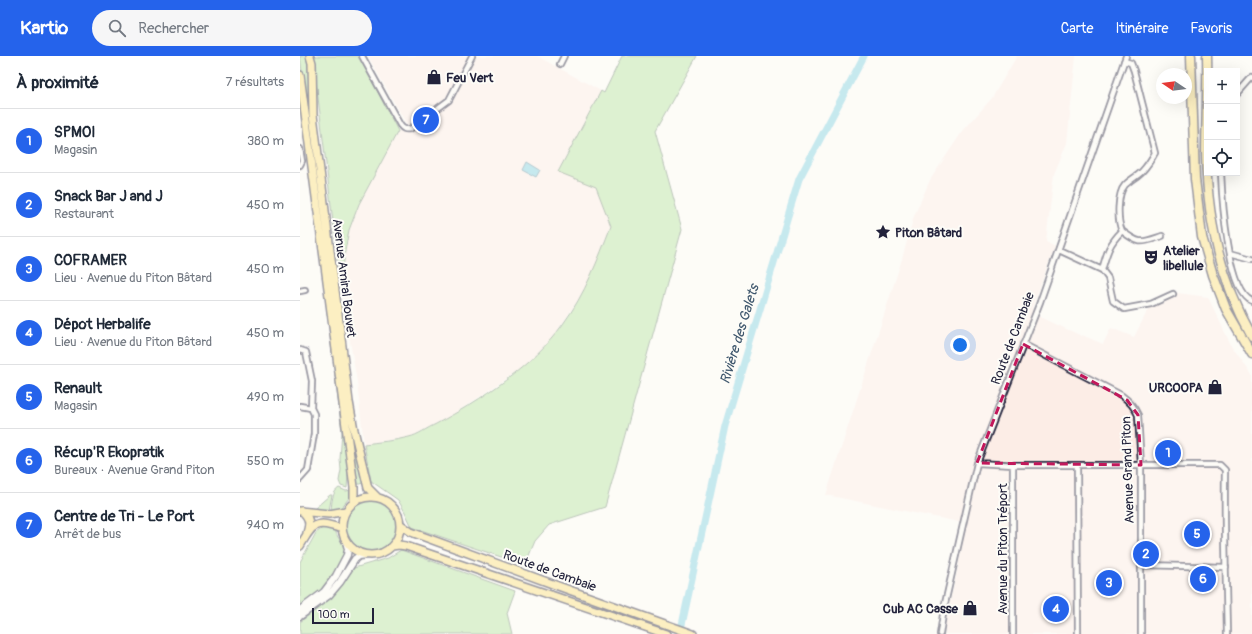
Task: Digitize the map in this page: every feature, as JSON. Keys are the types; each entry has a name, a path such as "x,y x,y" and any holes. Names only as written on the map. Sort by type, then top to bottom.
{"highway":[{"path":"1191,56 1197,202 1202,237 1213,275 1226,309 1252,354"},
{"path":"1207,56 1206,156 1210,214 1215,242 1226,282 1236,306 1252,336"}],"main road":[{"name":"Avenue Amiral Bouvet","path":"310,56 313,115 349,402 365,478 368,488 377,497"},
{"name":"Avenue Amiral Bouvet","path":"300,75 354,487 354,502"},
{"path":"300,610 324,592 336,576 348,555 348,549 342,529 342,522 346,511 354,502 367,496 377,497 389,503 399,516 400,524 399,535 392,546 381,553 359,556 329,596 300,616"},
{"path":"301,511 330,514 346,511"},
{"path":"301,511 309,520 307,535"},
{"path":"300,546 311,529 317,524 328,524 342,529"},
{"name":"Route de Cambaie","path":"400,524 411,532 693,634"},
{"path":"346,542 352,549 368,555"},
{"name":"Route de Cambaie","path":"392,546 406,546 666,634"}],"street":[{"path":"362,56 400,125 404,129 410,129 447,102 472,56"},
{"path":"560,64 564,56"},
{"path":"1125,58 1130,63 1134,71 1155,153 1149,164 1140,174 1125,185 1121,194 1118,219 1122,231 1133,240 1141,242 1162,236"},
{"name":"Route de Cambaie","path":"940,634 944,608 977,463 1059,250 1125,58"},
{"path":"1240,91 1252,77"},
{"path":"300,149 302,161 300,165"},
{"path":"1221,176 1222,204 1235,274 1243,294 1247,299 1252,301"},
{"path":"1102,270 1113,241 1122,231"},
{"path":"1059,250 1102,270 1108,278 1113,301 1124,309 1152,304 1173,294"},
{"path":"1230,253 1252,259"},
{"name":"Avenue Grand Piton","path":"1023,344 1127,400 1136,410 1138,415 1141,465 1141,634"},
{"path":"300,350 306,352 312,380 311,408 314,414 313,444 308,470 300,479"},
{"path":"300,406 311,408"},
{"path":"977,463 1013,465 1220,465 1225,470 1226,634"},
{"name":"Avenue du Piton Tréport","path":"1013,465 1013,634"},
{"path":"1078,465 1078,634"},
{"path":"1141,565 1226,567"}],"highlighted area":[{"path":"1023,344 1127,400 1138,415 1141,465 977,463"}],"shaded area":[{"path":"368,56 537,56 601,91 558,171 596,187 611,226 592,274 578,300 552,339 524,366 447,418 410,437 364,444 357,382 341,288 345,251 349,230 359,204 398,131 407,125"},
{"path":"1017,56 1076,56 1067,143 1054,174 1046,241 1055,246 1032,308 1040,317 1103,344 1111,328 1134,337 1149,308 1163,303 1164,300 1177,293 1208,297 1231,345 1252,375 1252,634 945,634 946,619 967,521 959,522 826,495 902,259 914,216 930,180 962,132 992,98"}],"green space":[{"path":"300,56 308,56 348,415 363,483 356,485"},
{"path":"313,56 359,56 398,131 359,204 349,230 341,288"},
{"path":"622,56 697,56 655,131 682,229 605,507 549,525 535,541 525,565 412,527 398,500 371,481 364,444 398,440 412,436 471,404 506,380 537,354 551,339 571,313 590,276 611,226 596,187 558,172 601,91 604,93"},
{"path":"302,112 349,472 347,488 341,486 339,481 341,470 340,459 342,432"},
{"path":"339,488 346,491 352,490 350,497 339,510 331,510 334,495"},
{"path":"330,495 332,495 329,510 314,509"},
{"path":"365,499 375,499 385,503 393,511 397,521 397,531 393,541 385,549 375,553 365,553 355,549 347,541 343,531 343,521 347,511 355,503"},
{"path":"325,528 336,532 344,545 345,552 337,570 325,586 300,606 300,562 316,533"},
{"path":"401,550 515,591 507,613 512,634 300,634 300,622 337,592 354,568 388,558"}],"water":[{"path":"527,162 540,170 536,177 523,170"}],"waterway":[{"name":"Rivière des Galets","path":"680,634 725,426 799,179 864,56"}],"place":[{"name":"Feu Vert","path":"434,77"},
{"name":"Centre de Tri - Le Port","path":"426,120"},
{"name":"Piton Bâtard","path":"883,232"},
{"name":"Atelier libellule","path":"1151,257"},
{"name":"URCOOPA","path":"1215,387"},
{"name":"SPMOI","path":"1168,453"},
{"name":"Renault","path":"1197,534"},
{"name":"Snack Bar J and J","path":"1146,554"},
{"name":"Récup'R Ekopratik","path":"1203,579"},
{"name":"COFRAMER","path":"1109,583"},
{"name":"Cub AC Casse","path":"970,608"},
{"name":"Dépot Herbalife","path":"1056,609"}]}
